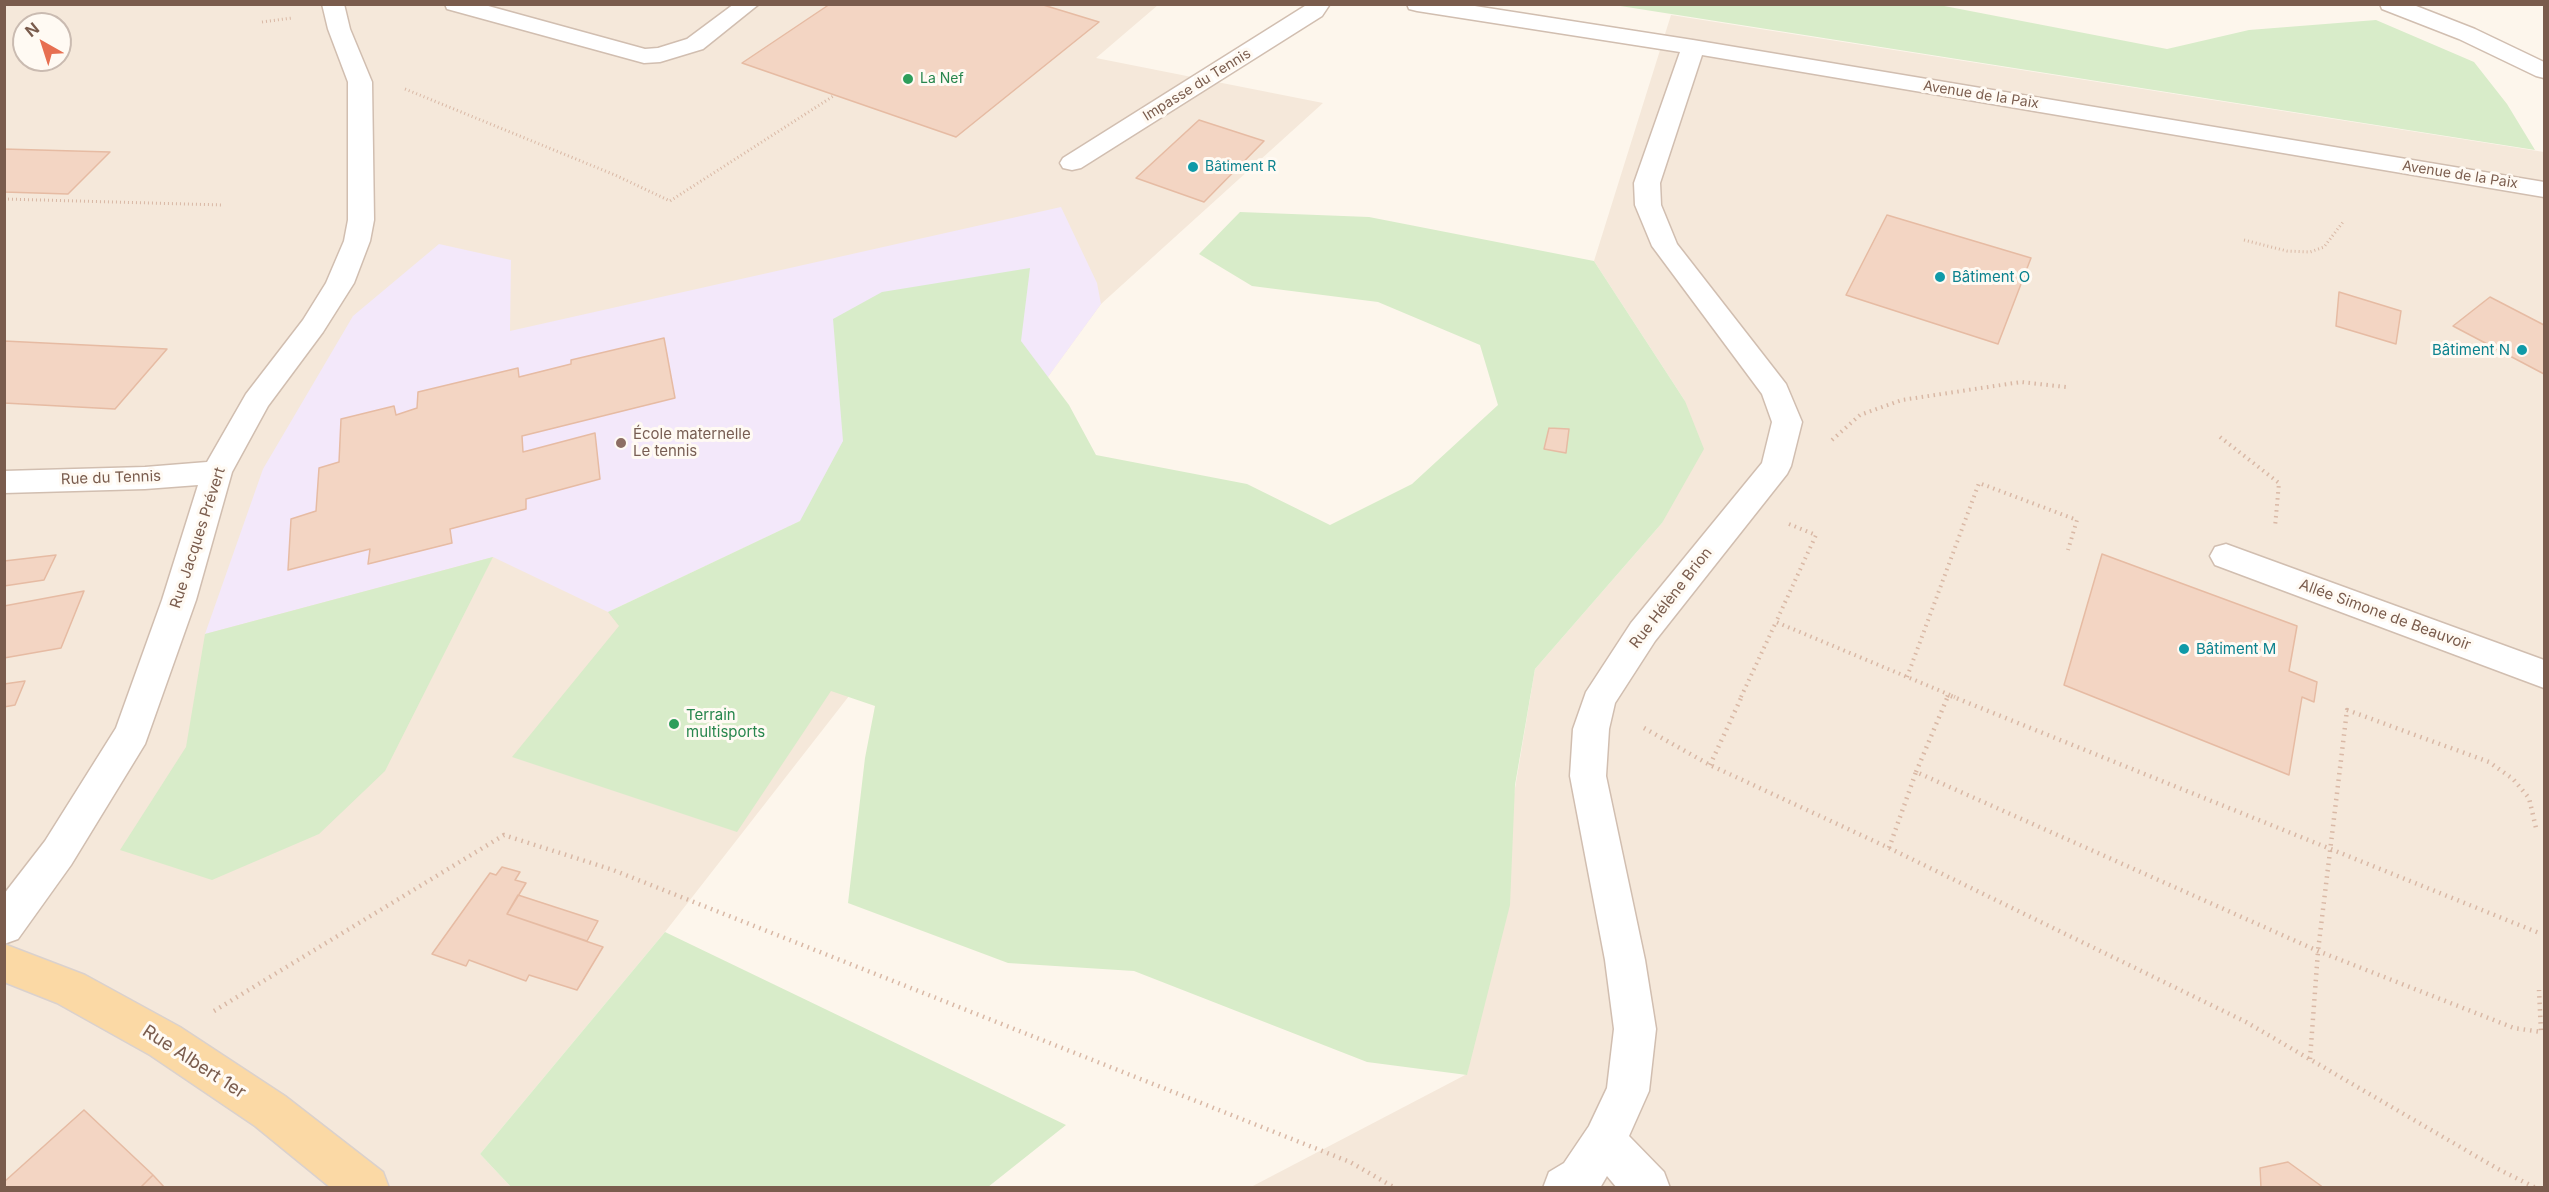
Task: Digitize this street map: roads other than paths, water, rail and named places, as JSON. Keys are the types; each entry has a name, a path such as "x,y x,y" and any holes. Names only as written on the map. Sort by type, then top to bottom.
{"main road":[{"name":"Rue Albert 1er","path":"4,963 71,988 165,1041 270,1111 367,1188"}],"street":[{"name":"Rue Jacques Prévert","path":"4,926 58,853 132,733 179,600 217,472 256,401 313,326 340,283 357,241 361,220 360,82 339,29 333,4"},
{"path":"455,4 644,56 660,55 695,44 749,4"},
{"name":"Impasse du Tennis","path":"1072,163 1314,11 1320,4"},
{"name":"Avenue de la Paix","path":"1417,4 1693,47 2544,189"},
{"path":"2390,4 2467,34 2544,71"},
{"name":"Rue Hélène Brion","path":"1565,1188 1580,1179 1604,1141 1628,1091 1635,1029 1625,960 1588,776 1591,729 1598,702 1610,680 1643,632 1776,466 1787,422 1776,391 1665,246 1648,205 1647,183 1693,47"},
{"name":"Rue du Tennis","path":"4,482 145,478 217,472"},
{"name":"Allée Simone de Beauvoir","path":"2226,556 2544,674"},
{"path":"1604,1141 1648,1188"}],"place":[{"name":"La Nef","path":"908,79"},
{"name":"Bâtiment R","path":"1193,167"},
{"name":"Bâtiment O","path":"1940,277"},
{"name":"Bâtiment N","path":"2522,350"},
{"name":"École maternelle Le tennis","path":"621,443"},
{"name":"Bâtiment M","path":"2184,649"},
{"name":"Terrain multisports","path":"674,724"}]}
